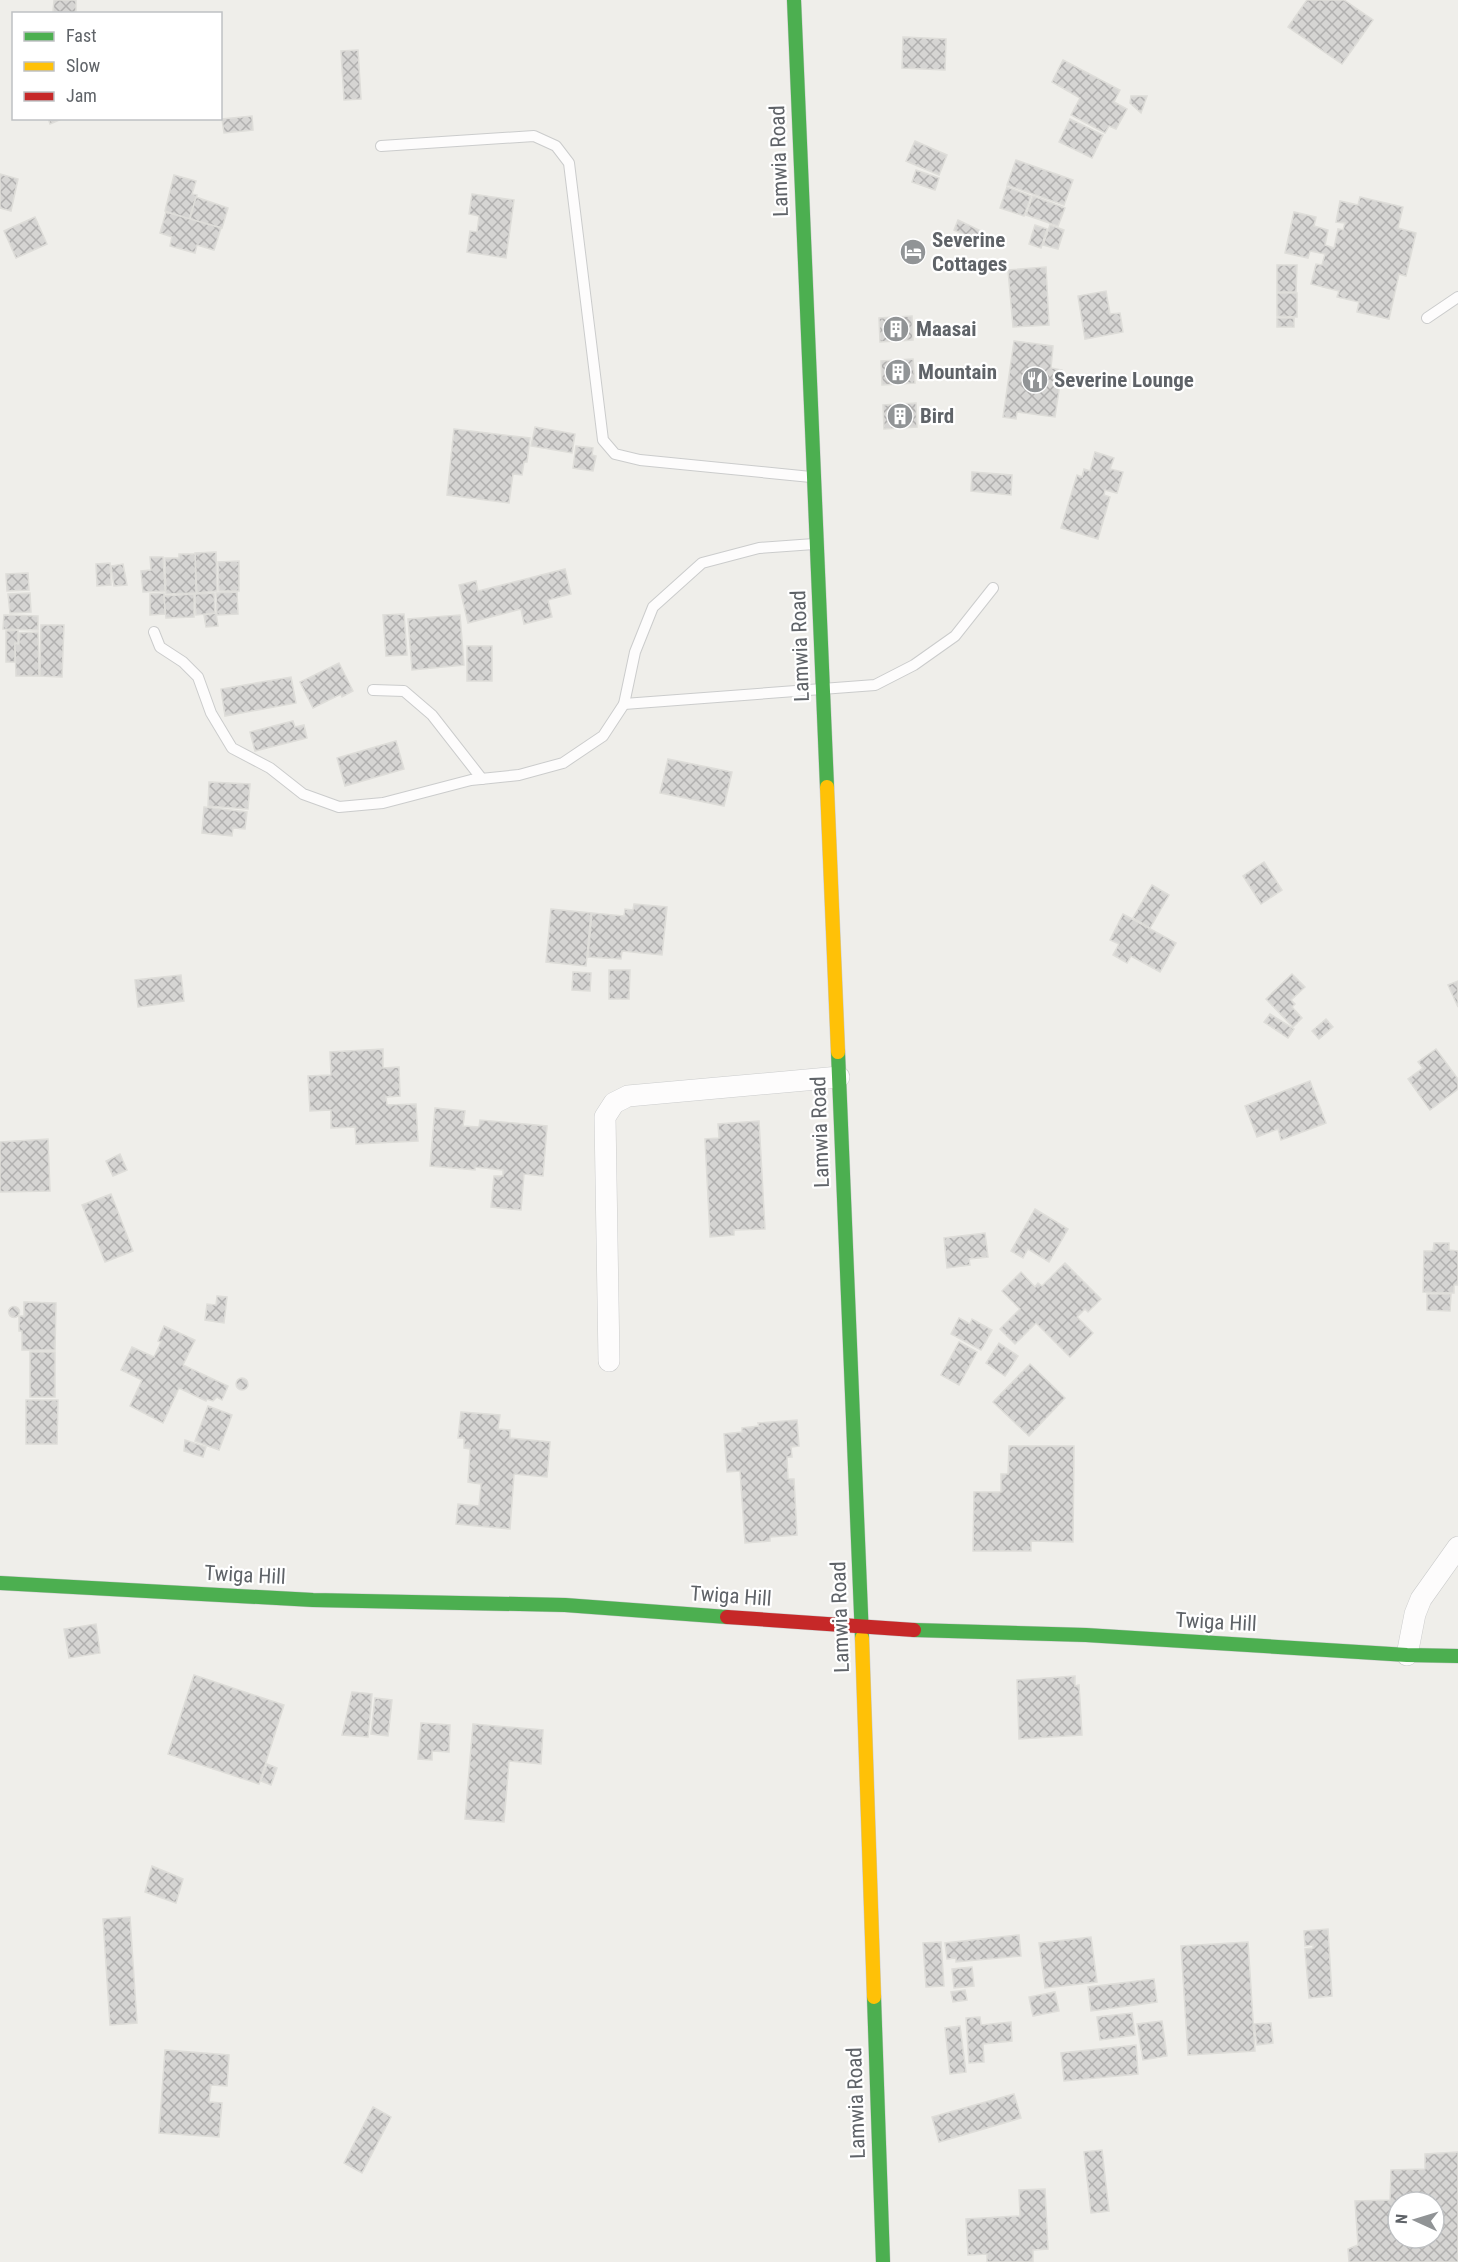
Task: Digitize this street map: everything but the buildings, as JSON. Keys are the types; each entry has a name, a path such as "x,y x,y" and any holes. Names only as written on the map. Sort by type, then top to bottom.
{"street":[{"name":"Lamwia Road","path":"794,0 862,1627 883,2262"},
{"path":"609,1361 605,1117 614,1103 628,1096 839,1077"},
{"path":"1407,1655 1415,1614 1421,1599 1458,1547"},
{"name":"Twiga Hill","path":"0,1583 313,1600 566,1605 964,1633 1086,1635 1407,1655 1458,1656"}],"lane":[{"path":"381,147 534,136 556,146 569,163 603,440 615,454 640,460 814,477"},
{"path":"1427,318 1458,297"},
{"path":"154,632 160,647 183,662 198,676 211,713 232,748 270,768 303,794 339,807 383,803 482,779 519,775 563,763 603,736 624,704 635,652 653,607 702,563 759,548 817,543"},
{"path":"624,704 875,685 914,665 956,636 993,588"},
{"path":"373,690 404,691 432,715 482,779"}],"traffic: fast":[{"path":"794,0 827,787"},
{"path":"838,1052 862,1638"},
{"path":"0,1583 313,1600 565,1605 727,1617"},
{"path":"914,1630 1086,1635 1407,1655 1458,1656"},
{"path":"874,1997 883,2262"}],"traffic: slow":[{"path":"827,787 838,1052"},
{"path":"862,1638 874,1997"}],"traffic: jam":[{"path":"727,1617 914,1630"}],"place":[{"name":"Severine Cottages","path":"913,252"},
{"name":"Maasai","path":"896,329"},
{"name":"Mountain","path":"898,372"},
{"name":"Severine Lounge","path":"1035,380"},
{"name":"Bird","path":"900,416"}]}
